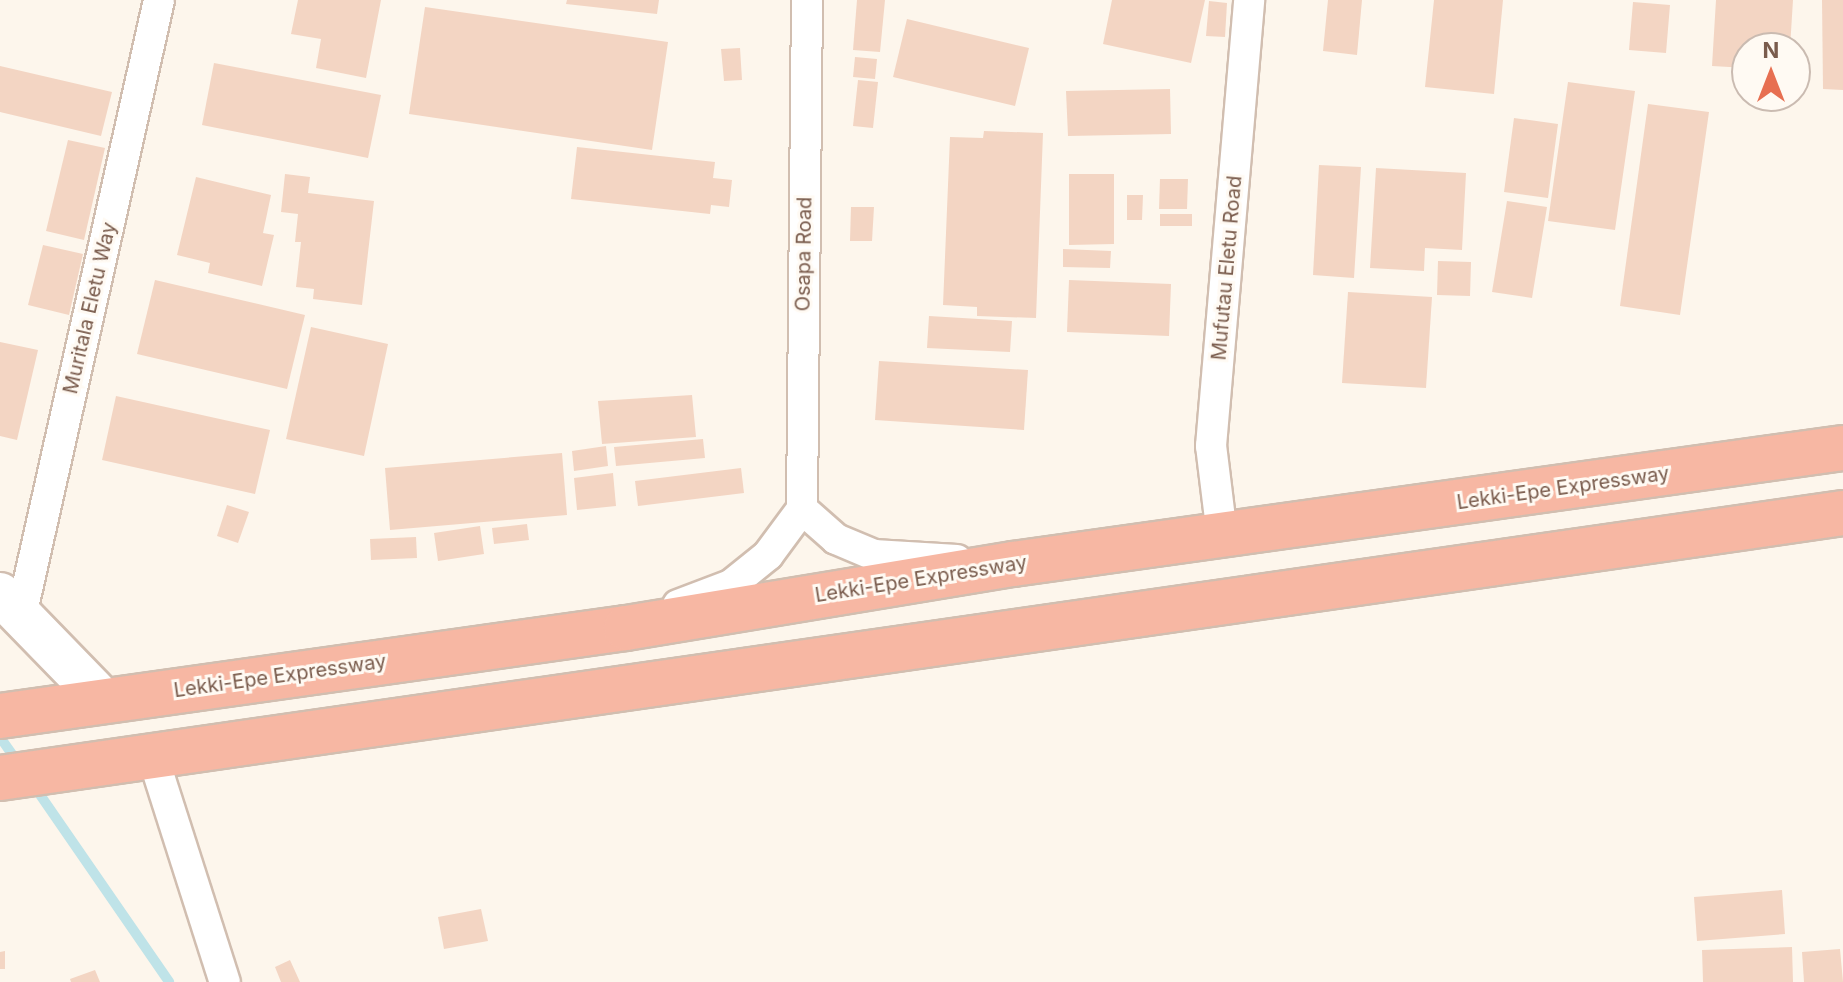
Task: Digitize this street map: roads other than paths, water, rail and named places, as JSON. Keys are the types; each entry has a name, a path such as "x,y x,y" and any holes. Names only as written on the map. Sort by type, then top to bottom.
{"highway":[{"name":"Lekki-Epe Expressway","path":"0,716 626,628 1013,564 1843,448"},
{"path":"0,778 1843,513"}],"street":[{"name":"Muritala Eletu Way","path":"10,605 159,0"},
{"name":"Osapa Road","path":"802,509 807,0"},
{"name":"Mufutau Eletu Road","path":"1222,535 1211,446 1249,0"},
{"path":"626,628 731,585 768,555 802,509 836,539 874,555 1013,564"},
{"path":"10,605 104,701"},
{"path":"153,757 225,982"}],"waterway":[{"path":"0,737 18,763"},
{"path":"34,786 169,982"}]}
